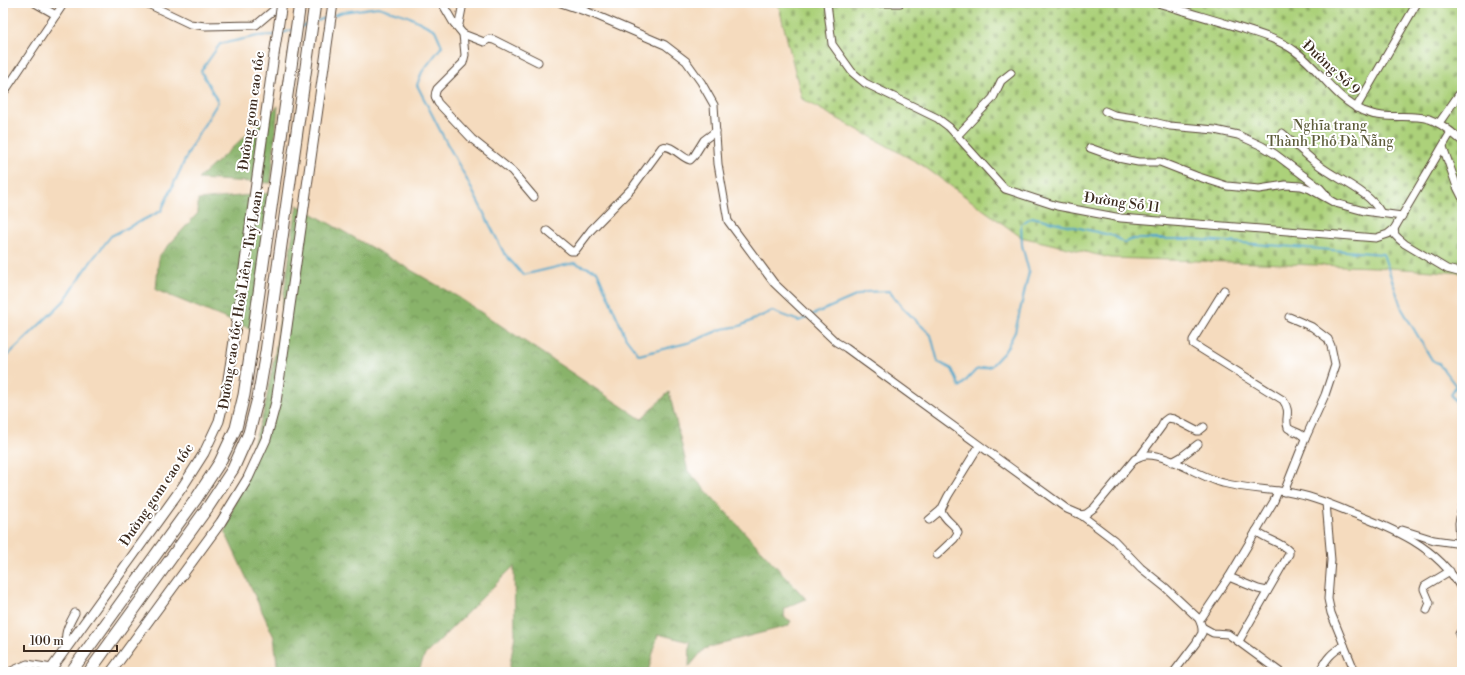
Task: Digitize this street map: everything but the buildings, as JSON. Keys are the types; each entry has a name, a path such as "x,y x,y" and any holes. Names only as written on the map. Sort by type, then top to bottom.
{"highway":[{"name":"Đường cao tốc Hoà Liên - Tuý Loan","path":"71,672 196,499 220,462 236,428 244,395 251,349 300,3"},
{"path":"89,672 208,507 233,469 250,433 266,352 315,3"}],"main road":[{"name":"Đường gom cao tốc","path":"50,670 183,486 204,453 219,421 226,392 233,346 282,3"},
{"path":"111,672 221,522 248,478 266,439 276,402 333,3"}],"street":[{"path":"35,3 56,14"},
{"path":"3,94 64,3"},
{"path":"146,3 190,24 205,26 256,25 282,3"},
{"path":"442,3 453,22 463,34 484,42 489,39 494,40 538,62"},
{"path":"459,24 463,3"},
{"path":"561,3 593,14 665,45 686,61 701,82 714,105 718,164 728,221 774,283 816,325 836,342 1067,509 1081,515 1114,540 1141,568 1166,588 1199,619 1202,627 1202,633 1174,672"},
{"path":"571,6 594,3"},
{"name":"Đường Số 11","path":"827,3 832,44 852,72 865,83 937,118 956,136 1005,189 1057,206 1133,219 1376,238 1388,234 1394,229"},
{"path":"870,3 900,3"},
{"name":"Đường Số 9","path":"1158,3 1273,38 1286,45 1307,61 1340,96 1356,108 1373,115 1383,117 1421,117 1439,123 1462,141"},
{"path":"1356,108 1417,3"},
{"path":"463,34 464,60 461,66 437,89 434,94 435,99 465,133 512,171 534,197"},
{"path":"956,136 993,98 1000,80 1011,73"},
{"path":"1439,123 1462,90"},
{"path":"1106,111 1114,115 1141,119 1170,126 1215,130 1238,136 1262,146 1274,154 1320,188 1330,200"},
{"path":"547,230 571,251 575,251 591,230 632,188 662,147 668,146 686,159 690,160 704,140 716,130"},
{"path":"1452,132 1394,229 1395,235 1406,244 1447,269 1462,273"},
{"path":"1282,133 1320,166 1345,183 1365,194 1376,204 1381,213"},
{"path":"1443,147 1457,188 1462,197"},
{"path":"1090,148 1118,158 1138,162 1160,162 1227,186 1259,189 1286,185 1301,186 1310,189 1335,203 1364,211 1402,216"},
{"path":"1224,290 1193,340 1193,344 1283,400 1288,408 1288,428 1300,433 1305,439"},
{"path":"1199,619 1202,617 1229,577 1274,501 1281,492 1325,395 1335,365 1332,346 1328,339 1312,326 1289,317"},
{"path":"1081,515 1086,514 1094,508 1131,464 1140,456 1164,421 1168,418 1174,419 1196,431 1199,431 1204,427"},
{"path":"1172,462 1182,457 1198,444"},
{"path":"929,520 941,510 948,496 980,446"},
{"path":"1140,456 1151,454 1221,483 1301,495 1382,524 1434,540 1461,543 1459,523 1462,507"},
{"path":"1326,503 1331,560 1328,600 1331,613 1355,672"},
{"path":"937,556 958,533 957,528 943,516 941,510"},
{"path":"1382,524 1412,539 1430,552 1450,571 1462,590"},
{"path":"1239,641 1267,590 1281,570 1289,551 1285,547 1260,535 1256,531"},
{"path":"1427,610 1430,603 1424,589 1425,586 1450,571"},
{"path":"1229,577 1258,589 1267,590"},
{"path":"66,649 64,636 75,614"},
{"path":"1202,627 1213,633 1228,634 1280,672"},
{"path":"1462,630 1459,634 1462,642"},
{"path":"1319,672 1326,659 1344,645"},
{"path":"9,672 27,664 50,670"}],"green space":[{"name":"Nghĩa trang Thành Phố Đà Nẵng","path":"778,3 1462,3 1462,273 1375,267 1111,258 1021,237 922,165 802,99"},
{"path":"278,106 271,183 198,179"},
{"path":"272,193 251,329 156,290 159,256 198,213 198,200"},
{"path":"297,205 458,297 641,419 669,392 688,471 806,599 785,608 784,617 791,621 788,626 704,649 689,667 690,642 658,634 648,672 511,672 509,670 515,635 514,566 425,655 418,672 278,672 274,637 225,532 264,411 275,354"}],"waterway":[{"path":"334,15 343,12 378,7 408,16 435,30 442,46 422,72 417,85 504,253 523,275 574,263 597,271 626,338 639,355 691,342 722,329 740,326 772,311 799,321 808,317"},
{"path":"317,21 328,17"},
{"path":"300,27 309,24"},
{"path":"279,34 292,30"},
{"path":"3,360 64,301 92,260 111,236 161,211 192,145 218,102 201,71 220,44 258,36 275,35"},
{"path":"812,315 865,292 889,291 902,307 931,335 938,362 952,369 960,387 976,370 991,366 1005,351 1015,332 1029,272 1022,245 1021,224 1032,217 1114,236 1124,243 1133,239 1191,239 1383,254 1402,309 1432,360 1439,364 1456,386 1451,394 1457,404 1462,403"}]}
